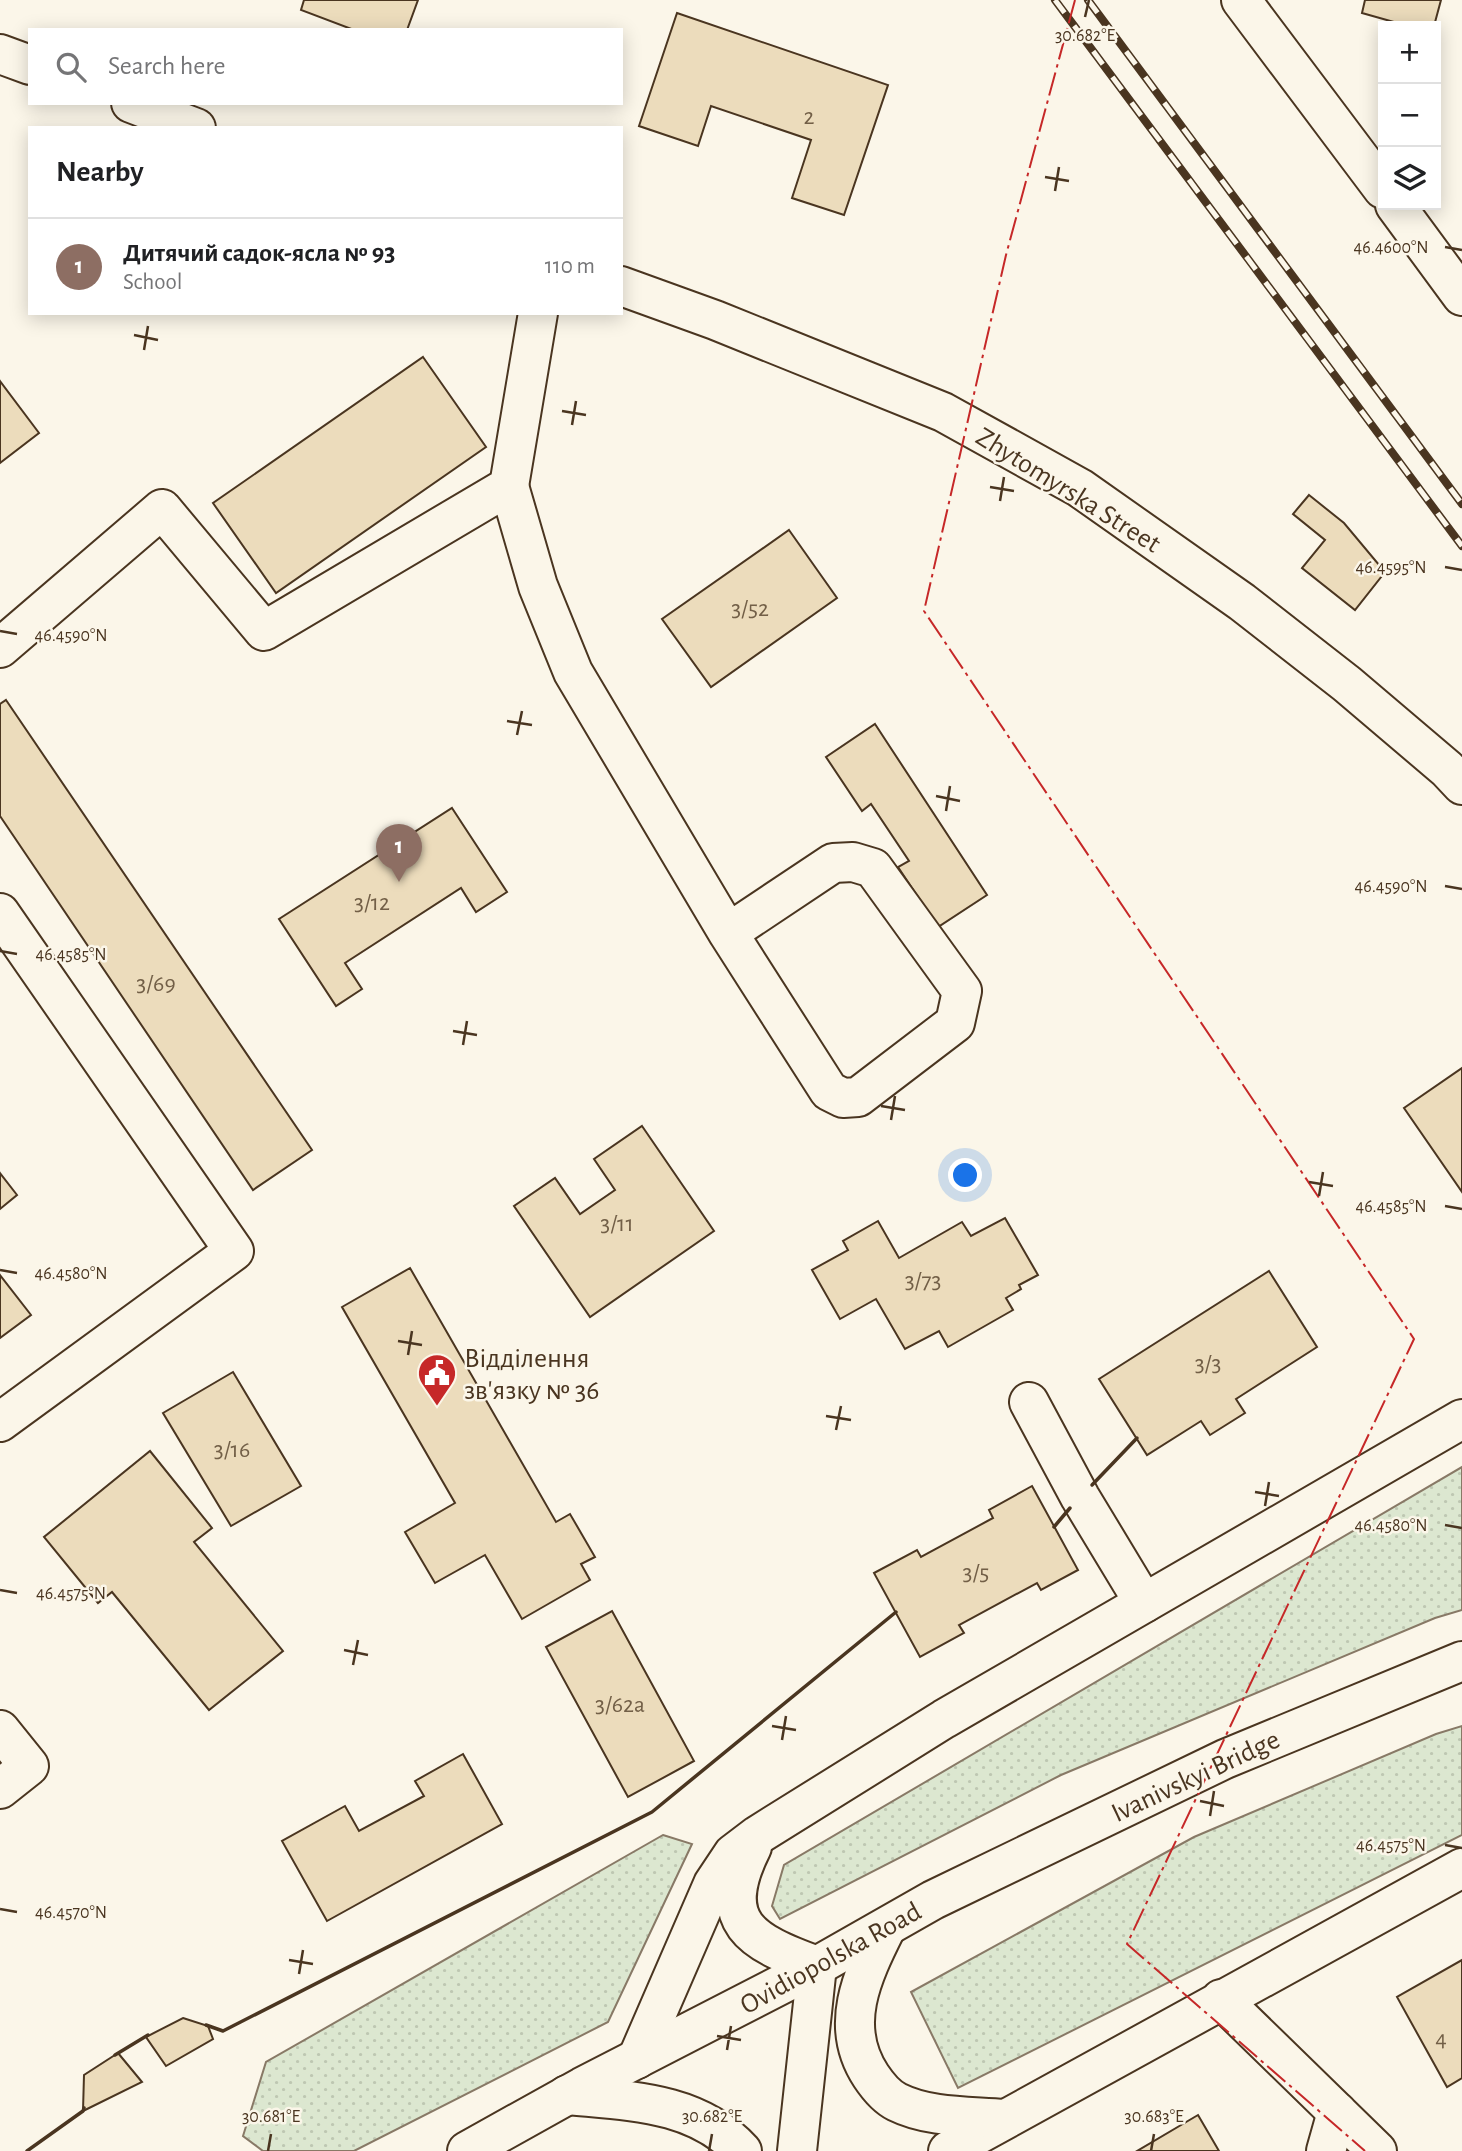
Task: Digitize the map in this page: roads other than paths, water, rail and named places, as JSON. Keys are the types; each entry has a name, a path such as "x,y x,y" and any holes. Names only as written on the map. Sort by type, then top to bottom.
{"street":[{"path":"1241,0 1378,182"},
{"path":"0,54 28,64"},
{"path":"136,105 192,126"},
{"path":"1399,210 1462,296"},
{"name":"Zhytomyrska Street","path":"623,287 715,320 943,412 1080,488 1242,602 1347,684 1447,769 1462,785"},
{"path":"538,315 509,486 538,586 573,672 727,933 829,1091 843,1098 858,1097 955,1023 962,991 873,868 853,862 832,863 727,933"},
{"path":"0,648 162,509 264,631 509,486"},
{"path":"0,913 234,1251 0,1422"},
{"path":"1029,1402 1080,1497 1144,1603"},
{"path":"637,2059 713,1884 733,1854 758,1835 944,1719 1462,1419"},
{"name":"Ivanivskyi Bridge","path":"933,1900 1225,1759 1462,1661"},
{"path":"0,1730 29,1766 0,1789"},
{"path":"758,1835 739,1879 736,1902 741,1920 753,1936 775,1951 817,1966 797,2151"},
{"path":"948,2151 1462,1868"},
{"name":"Ovidiopolska Road","path":"467,2151 567,2095 817,1966 933,1900"},
{"path":"886,1928 860,1987 855,2014 855,2038 863,2064 877,2085 896,2102 934,2113 1004,2119"},
{"path":"1221,1999 1377,2151"},
{"path":"567,2095 642,2102 679,2110 712,2125 742,2151"},
{"path":"1326,2151 1337,2112"}],"railway":[{"path":"1055,0 1462,546"},
{"path":"1088,0 1462,504"}],"place":[{"name":"Дитячий садок-ясла № 93","path":"399,882"},
{"name":"Відділення зв'язку № 36","path":"437,1407"}]}
